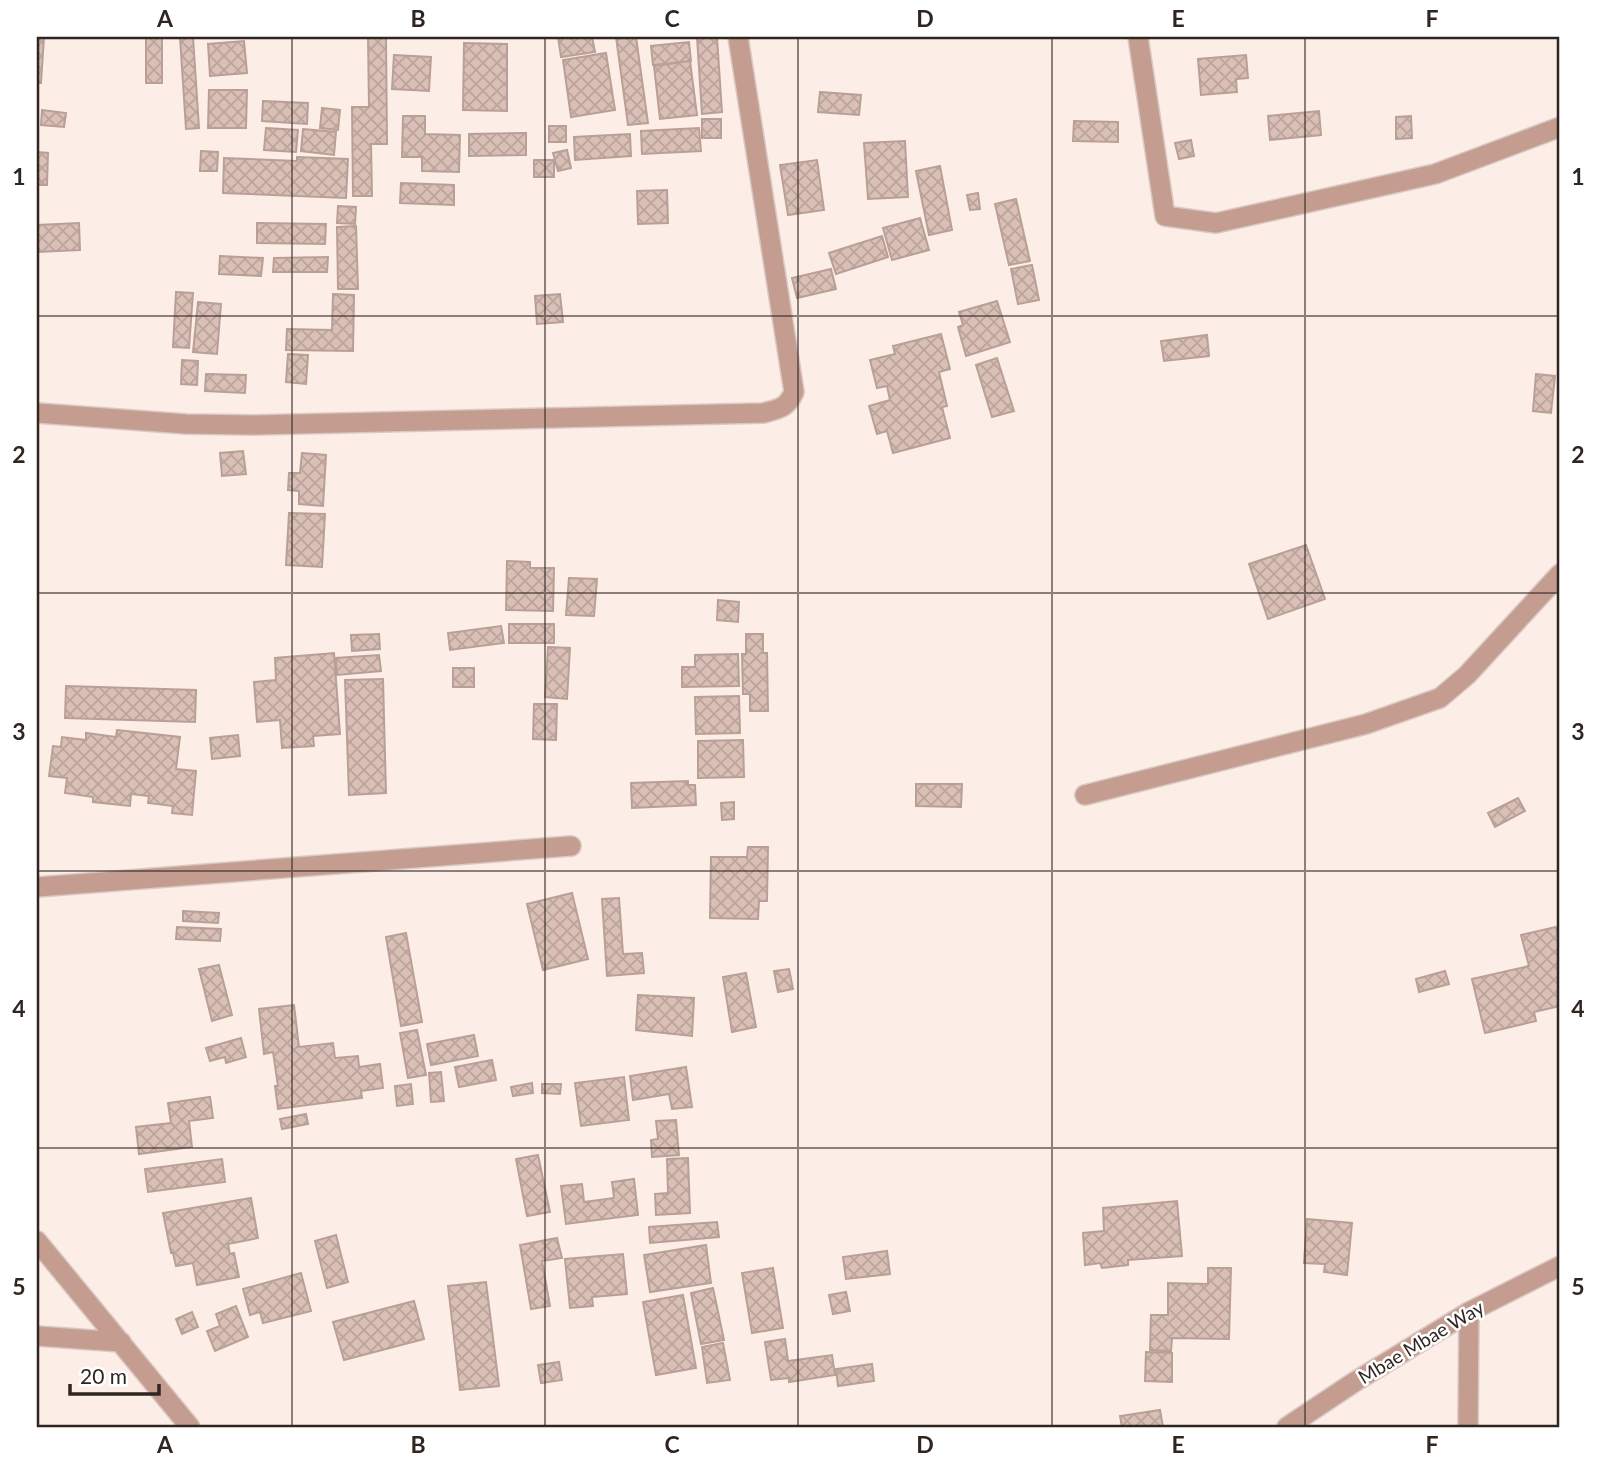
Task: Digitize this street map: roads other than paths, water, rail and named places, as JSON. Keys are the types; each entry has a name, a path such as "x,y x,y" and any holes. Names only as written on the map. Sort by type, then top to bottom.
{"street":[{"path":"37,413 186,424 253,425 763,413 777,410 789,402 794,391 738,37"},
{"path":"1139,37 1166,216 1216,223 1435,174 1560,127"},
{"path":"1085,795 1366,724 1440,698 1467,675 1560,574"},
{"path":"37,887 571,846"},
{"path":"37,1241 190,1427"},
{"name":"Mbae Mbae Way","path":"1287,1427 1469,1312 1560,1266"},
{"path":"1468,1427 1469,1312"},
{"path":"37,1336 121,1342"}]}
